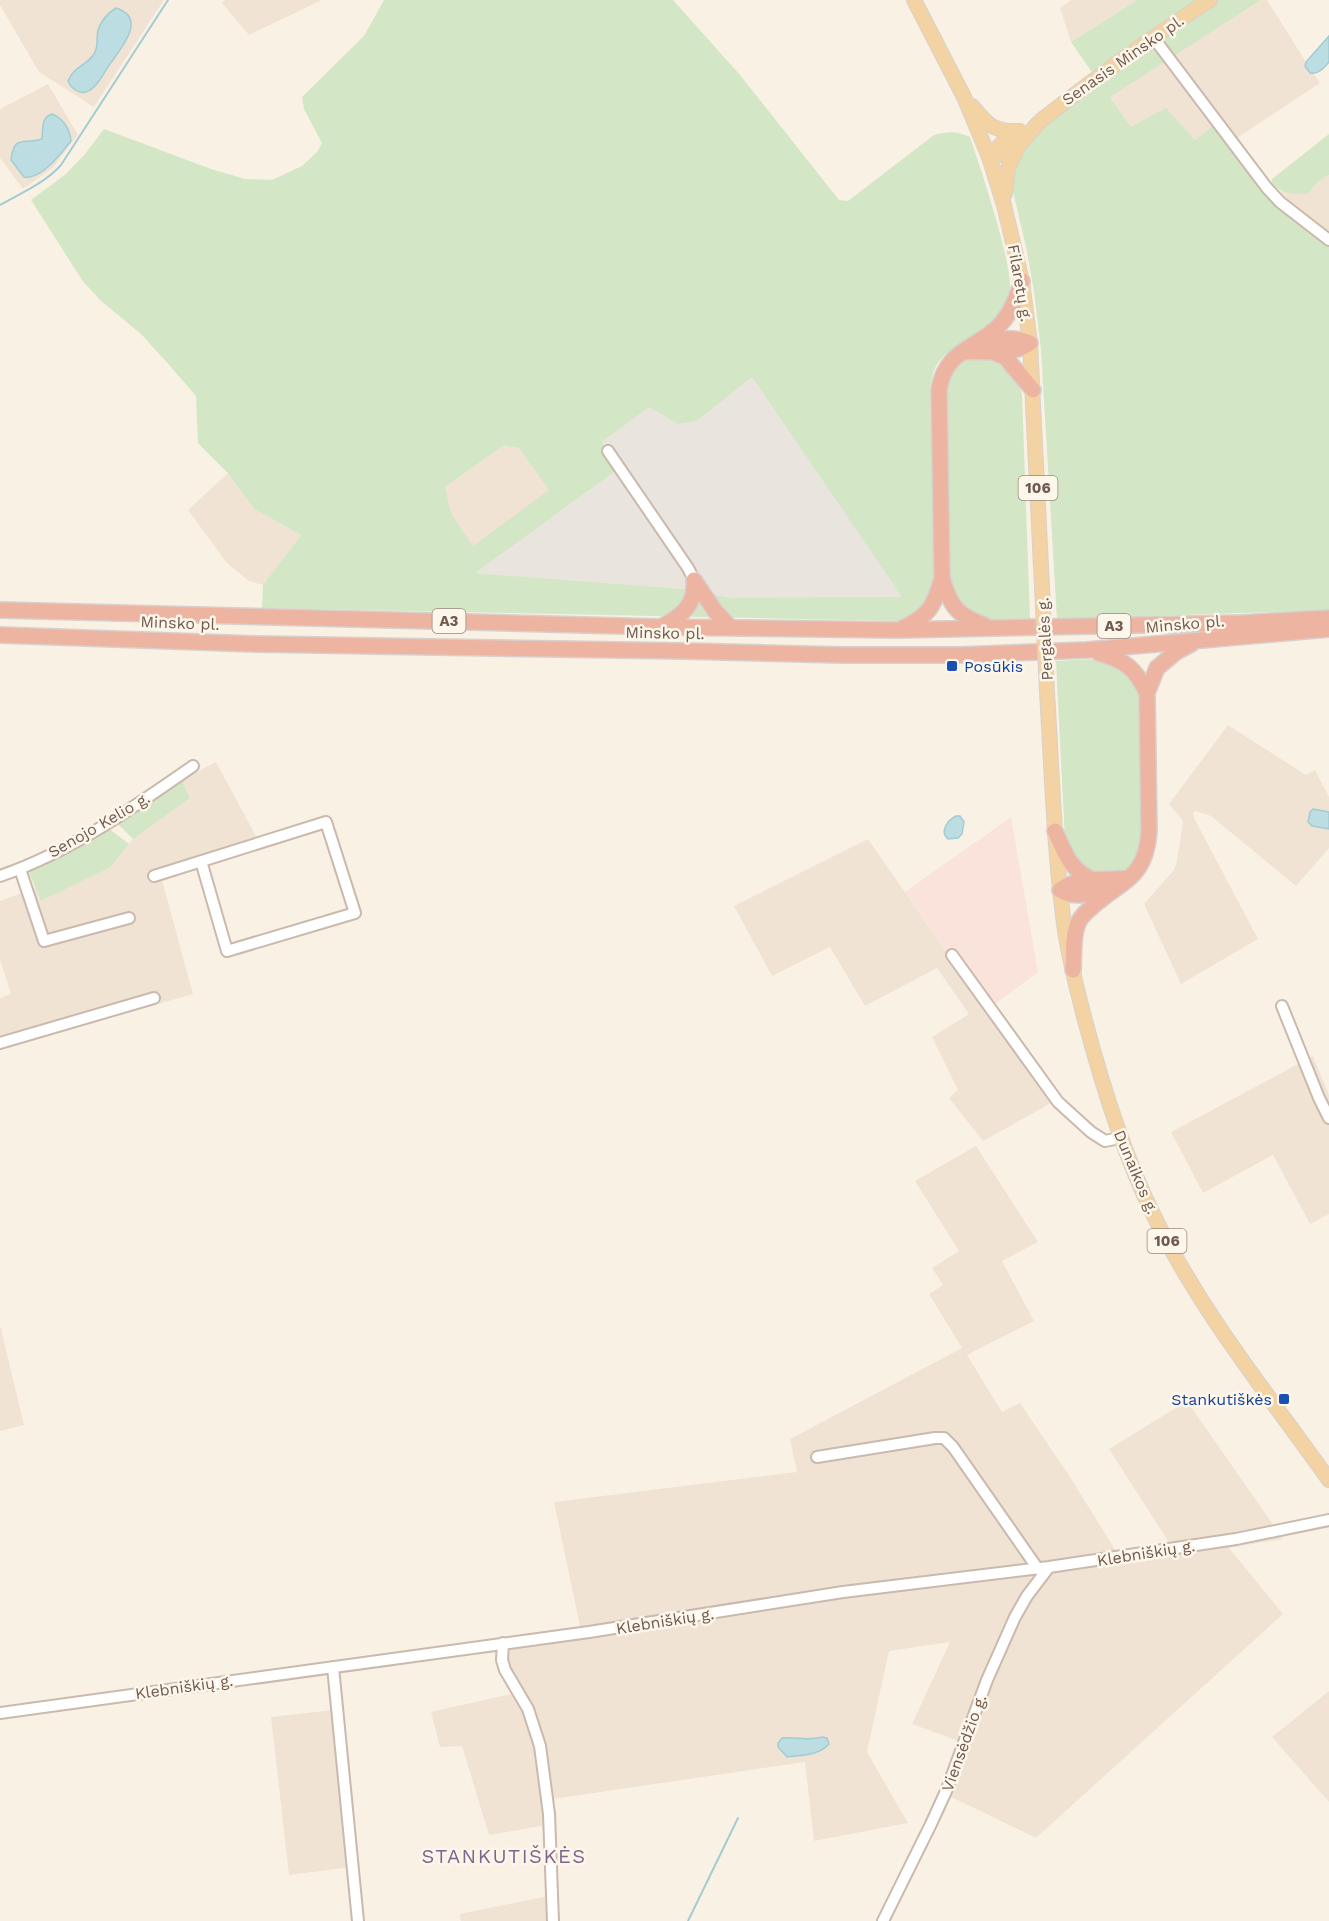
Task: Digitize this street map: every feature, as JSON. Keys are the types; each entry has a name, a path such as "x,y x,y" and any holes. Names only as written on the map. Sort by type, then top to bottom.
{"highway":[{"path":"992,628 965,618 958,611 949,598 942,578 939,390 940,379 948,363 961,352 976,344 1005,319 1017,297 1022,281"},
{"path":"976,344 1000,338 1012,338 1030,343"},
{"path":"961,352 1022,348 1030,343"},
{"path":"991,351 1005,357 1033,390"},
{"path":"898,630 923,617 929,610 942,578"},
{"path":"661,627 684,613 693,599 694,580"},
{"path":"694,580 714,611 731,628"},
{"name":"Minsko pl.","path":"0,610 661,627 898,630 1240,623 1329,618"},
{"name":"Minsko pl.","path":"0,635 258,644 842,655 959,655 1088,650 1329,629"},
{"path":"1073,970 1075,932 1078,922 1092,906 1124,883 1143,861 1148,843 1147,693 1157,668 1166,659 1196,642"},
{"path":"1088,650 1125,663 1137,675 1147,693"},
{"path":"1055,831 1076,870 1095,881"},
{"path":"1095,881 1124,883 1078,895 1065,894 1060,890 1072,883 1095,881"}],"main road":[{"name":"Filaretų g.","path":"914,0 964,97 989,157 1004,205 1022,281 1030,343 1042,586"},
{"name":"Senasis Minsko pl.","path":"989,157 1003,142 1020,137 1110,66 1210,0"},
{"path":"964,97 996,129 1020,137 1005,178 1004,205"},
{"name":"Pergalės g.","path":"1042,586 1055,831"},
{"name":"106","path":"1055,831 1060,890"},
{"name":"Dunaikos g.","path":"1060,890 1073,970 1097,1064 1120,1138 1152,1212 1193,1286 1219,1326 1329,1480"}],"street":[{"path":"1153,37 1267,188 1280,202 1329,240"},
{"path":"608,451 694,580"},
{"name":"Senojo Kelio g.","path":"0,876 20,869 109,823 193,766"},
{"path":"154,876 201,861 327,822 356,913 227,951 201,861"},
{"path":"20,869 45,941 129,918"},
{"path":"952,955 1058,1102 1091,1132 1105,1141 1120,1138"},
{"path":"0,1043 154,998"},
{"path":"1282,1006 1329,1118"},
{"path":"817,1457 935,1437 944,1438 1043,1568"},
{"name":"Klebniškių g.","path":"0,1713 590,1632 843,1592 1043,1568 1236,1539 1329,1520"},
{"name":"Viensėdžio g.","path":"883,1921 947,1789 987,1680 1015,1617 1043,1568"},
{"path":"503,1643 502,1660 505,1670 528,1708 540,1746 549,1815 553,1921"},
{"path":"333,1667 358,1921"}],"shaded area":[{"path":"0,0 164,0 94,107 39,72 0,5"},
{"path":"225,0 322,0 249,35 222,3"},
{"path":"1071,0 1137,0 1071,42 1060,8"},
{"path":"1261,0 1267,0 1306,62 1305,66 1320,83 1237,138 1174,55"},
{"path":"1167,60 1215,124 1195,140 1166,109 1131,128 1110,96"},
{"path":"48,84 78,135 53,168 23,189 0,158 0,109"},
{"path":"1329,175 1329,235 1299,211 1280,191 1295,194 1313,189 1318,179"},
{"path":"752,377 903,598 731,598 685,589 474,573 614,472 602,442 649,406 678,424 697,421"},
{"path":"503,446 519,448 550,490 473,546 451,513 445,487"},
{"path":"228,473 254,509 301,535 263,585 249,581 227,563 188,510"},
{"path":"1228,725 1306,775 1315,770 1329,797 1329,848 1296,886 1211,816 1195,811 1194,818 1258,939 1181,984 1144,904 1174,870 1177,861 1183,821 1169,804"},
{"path":"216,762 258,840 159,869 193,994 0,1049 0,998 11,994 0,959 0,901 35,888 41,901 111,867 136,835 190,798 182,780"},
{"path":"1011,817 1038,972 987,1010 905,892"},
{"path":"868,839 1051,1103 983,1141 949,1098 958,1090 932,1037 969,1014 937,968 865,1006 830,947 772,976 734,906"},
{"path":"1313,1056 1329,1095 1329,1214 1310,1224 1273,1155 1203,1193 1171,1132"},
{"path":"976,1146 1038,1242 1002,1261 1034,1321 967,1355 1002,1412 1020,1403 1116,1551 1170,1544 1109,1449 1187,1401 1283,1539 1229,1548 1283,1614 1036,1838 941,1792 961,1742 912,1724 950,1642 889,1651 867,1752 908,1823 814,1841 805,1762 553,1799 553,1824 489,1835 462,1746 440,1747 431,1712 511,1694 496,1647 582,1636 554,1502 797,1472 790,1439 962,1348 929,1294 943,1285 932,1268 959,1251 915,1181"},
{"path":"0,1325 24,1425 0,1431"},
{"path":"1329,1691 1329,1802 1272,1737"},
{"path":"342,1709 359,1866 289,1875 271,1717"},
{"path":"558,1894 558,1921 461,1921 460,1914"}],"green space":[{"path":"384,0 673,0 740,75 839,200 848,201 934,135 952,132 970,137 1004,250 1010,293 1008,305 1001,315 942,357 933,374 930,389 935,584 928,604 905,620 898,621 262,608 263,585 301,535 254,509 228,473 198,443 196,396 141,334 100,300 82,280 31,200 66,174 104,129 211,169 245,179 272,180 302,166 317,152 322,143 304,109 302,97 364,36","holes":["752,377 902,597 731,598 685,589 475,573 614,472 602,442 649,407 678,424 697,421","503,446 519,448 549,490 473,546 451,513 445,487"]},
{"path":"1137,0 1261,0 1110,97 1131,127 1166,108 1195,140 1215,124 1262,186 1329,244 1329,610 1057,619 1041,350 1034,291 1011,183 1015,159 1033,137 1098,81 1071,42"},
{"path":"1329,134 1329,175 1319,181 1307,194 1288,193 1272,183 1272,179"},
{"path":"969,355 997,357 1018,382 1022,394 1030,619 988,621 967,613 948,583 946,387 955,366"},
{"path":"1097,659 1131,674 1140,695 1143,830 1137,857 1126,871 1115,877 1080,870 1065,840 1056,661"},
{"path":"182,780 190,798 133,839 116,822"},
{"path":"108,828 129,844 111,867 41,901 28,870"}],"water":[{"path":"116,8 130,19 129,34 96,85 87,92 78,91 68,81 73,72 94,54 99,27 110,12"},
{"path":"1329,36 1329,62 1318,72 1310,73 1305,66 1306,62"},
{"path":"52,114 65,124 71,141 44,170 31,177 24,177 11,160 14,147 20,142 42,139 44,121"},
{"path":"1313,809 1329,812 1329,829 1312,826 1308,822"},
{"path":"956,816 960,816 964,822 962,834 958,838 948,839 944,829"},
{"path":"782,1738 827,1738 829,1744 820,1751 810,1754 787,1757 778,1747"}],"waterway":[{"path":"0,205 40,182 61,165 168,0"},
{"path":"688,1921 738,1818"}],"place":[{"name":"Posūkis","path":"952,666"},
{"name":"Stankutiškės","path":"1284,1399"}],"district":[{"name":"STANKUTIŠKĖS","path":"504,1856"}]}
